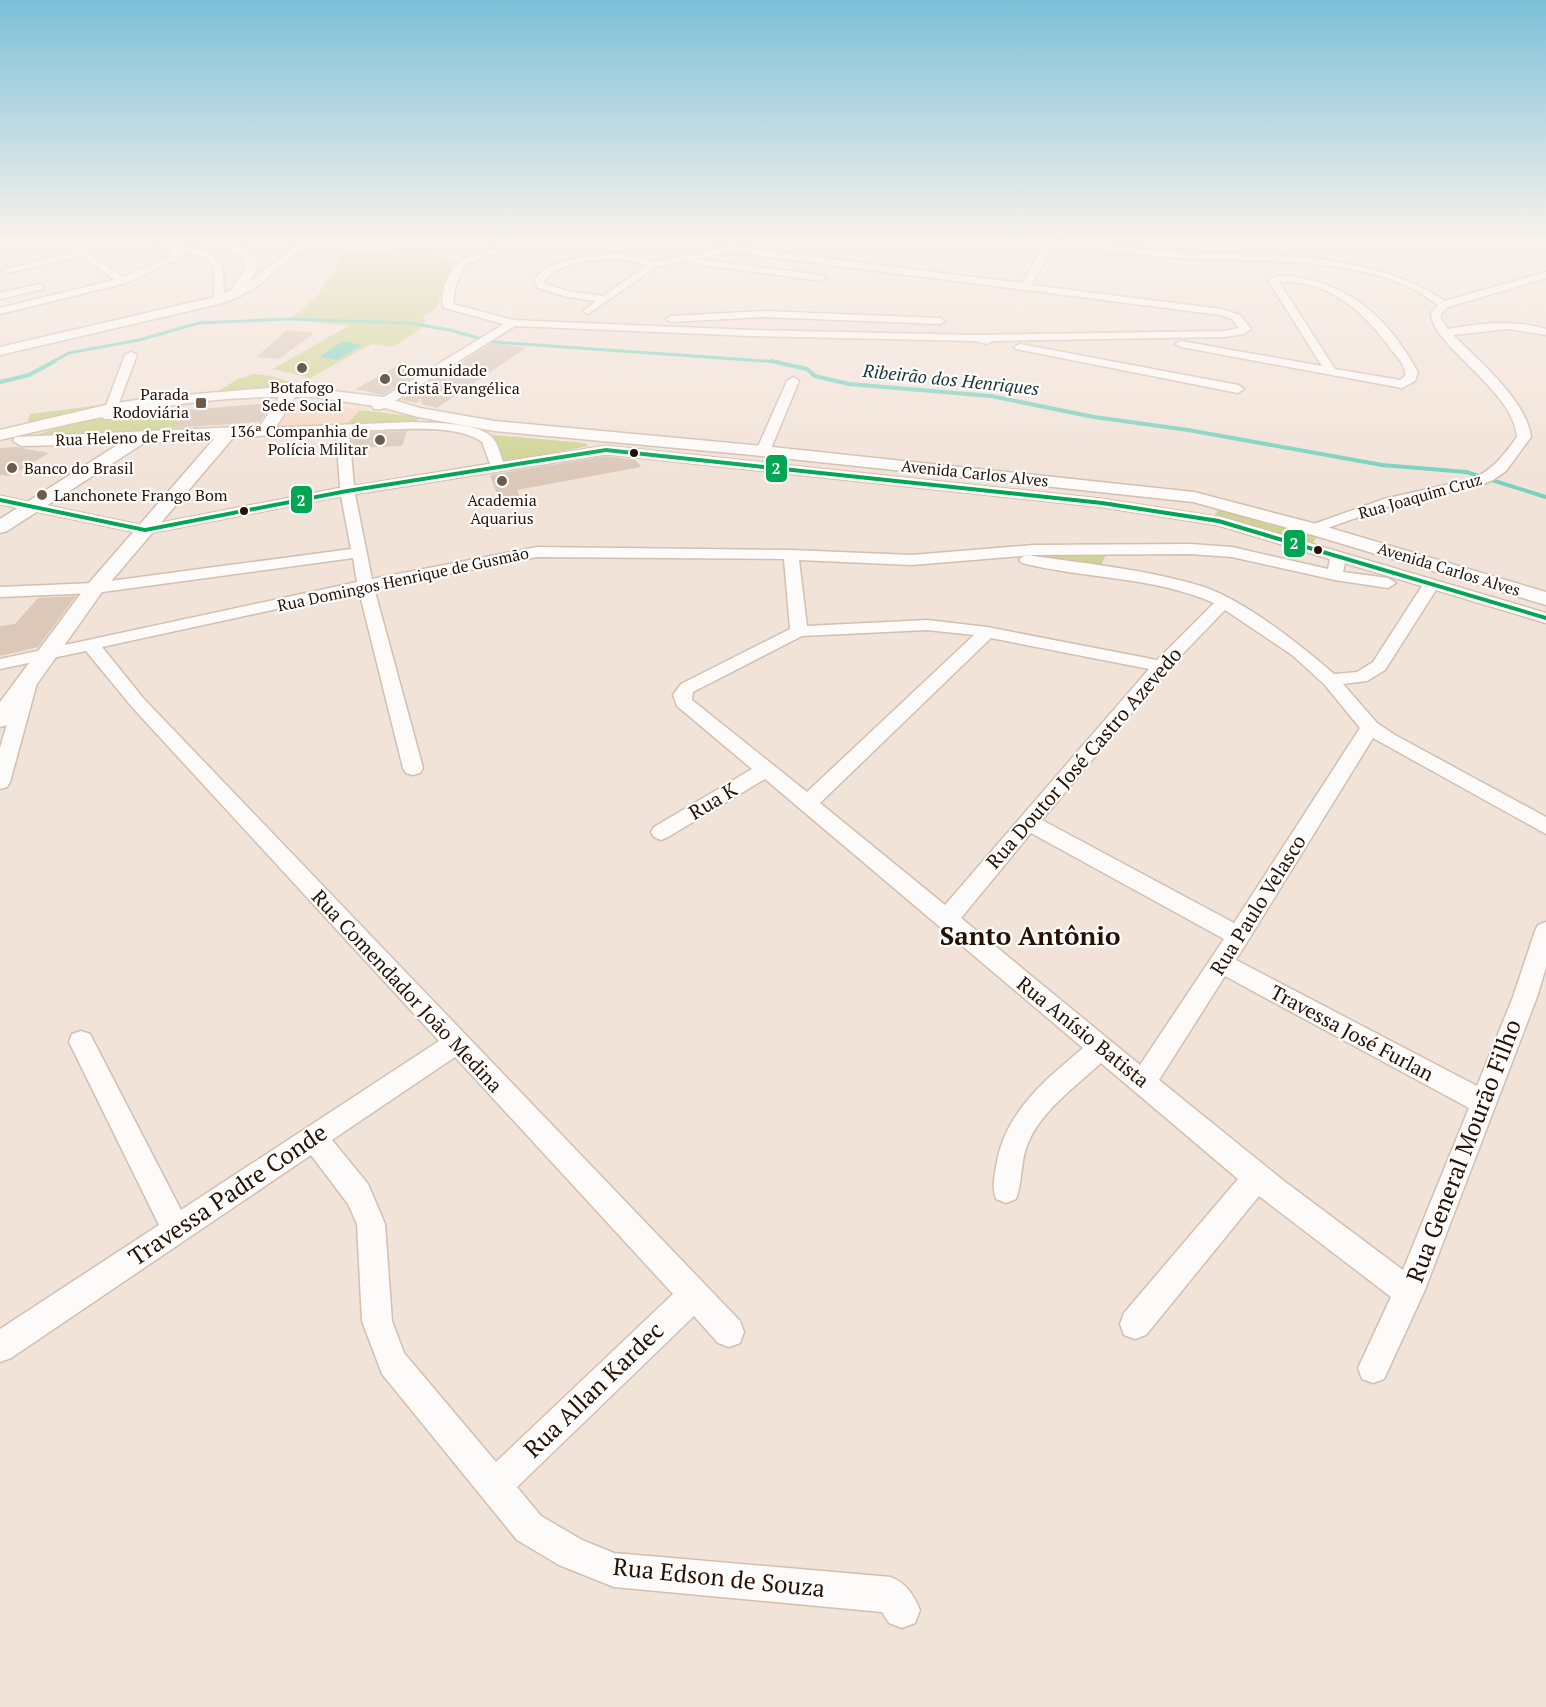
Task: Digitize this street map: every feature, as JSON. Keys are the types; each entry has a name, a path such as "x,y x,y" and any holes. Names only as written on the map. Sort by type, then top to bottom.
{"main road":[{"path":"0,351 152,316"},
{"path":"265,431 288,395"},
{"name":"Avenida Carlos Alves","path":"3,436 110,409 180,406 288,395 384,405 607,444 764,450 1194,497 1313,529 1546,599"},
{"name":"Rua Heleno de Freitas","path":"3,436 140,438 265,431"},
{"path":"0,719 95,588 227,434"},
{"path":"0,527 140,438"}],"street":[{"path":"484,316 513,323 573,326 975,338 1142,336 1240,332 1246,329 1234,316"},
{"path":"596,327 725,316"},
{"path":"790,316 940,321"},
{"path":"1295,316 1331,371"},
{"path":"1142,336 1402,384 1411,378 1412,372 1371,316"},
{"path":"1436,316 1436,320 1445,333 1502,325 1526,326 1546,332"},
{"path":"384,405 513,323"},
{"name":"Rua Joaquim Cruz","path":"1313,529 1389,502 1476,482 1493,474 1506,462 1524,437 1523,426 1501,391 1445,333"},
{"path":"975,338 1238,389"},
{"path":"110,409 131,355"},
{"path":"764,450 793,381"},
{"path":"265,431 426,426 482,436 490,442 497,466"},
{"path":"342,429 347,492 361,552 366,586 413,768"},
{"name":"Avenida Carlos Alves","path":"145,530 607,444 640,454 1150,509 1219,521 1546,618"},
{"path":"0,500 145,530"},
{"path":"991,555 1033,550 1102,548 1211,549 1335,575 1457,592"},
{"path":"0,592 95,588 361,552"},
{"name":"Rua Domingos Henrique de Gusmão","path":"0,664 482,561 537,552 791,555 912,560 991,555"},
{"path":"791,555 799,631 927,626 987,632 1161,666"},
{"path":"991,555 1151,579 1199,591 1224,602 1298,651 1330,680 1370,727 1388,740 1546,826"},
{"path":"1335,575 1338,557"},
{"path":"1330,680 1361,676 1379,666 1429,588"},
{"name":"Rua Doutor José Castro Azevedo","path":"948,918 1161,666 1224,602"},
{"name":"Rua Anísio Batista","path":"799,631 687,688 682,695 683,702 948,918 1257,1177 1409,1292"},
{"path":"806,804 987,632"},
{"name":"Rua Comendador João Medina","path":"91,645 138,703 729,1332"},
{"path":"1,775 28,683"},
{"name":"Rua Paulo Velasco","path":"1144,1081 1370,727"},
{"name":"Rua K","path":"661,832 765,770"},
{"path":"1029,822 1238,936"},
{"name":"Rua General Mourão Filho","path":"1373,1368 1409,1292 1524,997 1546,931"},
{"name":"Travessa José Furlan","path":"1221,963 1483,1102"},
{"path":"81,1042 176,1229"},
{"name":"Travessa Padre Conde","path":"0,1347 456,1044"},
{"path":"1005,1189 1016,1139 1027,1122 1052,1091 1102,1047"},
{"name":"Rua Edson de Souza","path":"313,1137 358,1194 371,1224 377,1321 393,1363 529,1528 571,1553 614,1570 891,1595 902,1610"},
{"path":"1135,1324 1257,1177"},
{"name":"Rua Allan Kardec","path":"493,1487 695,1294"}],"shaded area":[{"path":"332,405 360,410 347,424 272,428 290,406"}],"green space":[{"path":"294,316 425,316 422,318 426,321 419,330 393,347 372,344 310,378 273,369 348,326 290,319"},
{"path":"254,374 271,376 299,385 228,394 220,390 238,379"},
{"path":"109,404 27,428 30,414"},
{"path":"185,410 175,428 167,427 145,434 32,437 50,430 107,417"},
{"path":"360,410 419,417 416,422 347,424"},
{"path":"493,435 585,443 588,446 499,464"},
{"path":"1219,509 1318,535 1311,546 1212,519"},
{"path":"1047,552 1107,553 1100,567 1033,557"}],"water":[{"path":"343,341 362,345 337,360 319,357"}],"building":[{"path":"287,330 314,333 279,359 256,357"},
{"path":"492,343 526,348 437,408 422,404 420,398 418,403 401,400"},
{"name":"Comunidade Cristã Evangélica","path":"397,366 422,371 383,395 356,389"},
{"path":"272,403 260,422 175,428 185,410"},
{"name":"136ª Companhia de Polícia Militar","path":"407,431 402,446 353,448 351,433"},
{"name":"Banco do Brasil","path":"16,447 49,453 10,476 0,475 0,448"},
{"path":"606,456 636,460 641,467 517,490 520,497 499,500 490,475"},
{"path":"76,596 38,647 0,656 0,626 15,624 38,598"}],"waterway":[{"name":"Ribeirão dos Henriques","path":"52,362 69,353 139,340 199,323 290,319 409,323 450,330 492,342 774,362"},
{"name":"Ribeirão dos Henriques","path":"0,382 29,375 55,361"},
{"name":"Ribeirão dos Henriques","path":"774,362 779,362"},
{"name":"Ribeirão dos Henriques","path":"774,362 807,369 815,376 849,384 991,396 1094,417 1188,430 1382,465 1466,472 1546,497"}],"transit line":[{"name":"2","path":"0,500 145,530 347,491 606,450 1102,503 1219,521 1546,618"}],"place":[{"name":"Botafogo Sede Social","path":"302,368"},
{"name":"Comunidade Cristã Evangélica","path":"385,379"},
{"name":"Parada Rodoviária","path":"201,403"},
{"name":"136ª Companhia de Polícia Militar","path":"380,440"},
{"name":"Banco do Brasil","path":"12,468"},
{"name":"Academia Aquarius","path":"502,481"},
{"name":"Lanchonete Frango Bom","path":"42,495"}],"district":[{"name":"Santo Antônio","path":"1030,936"}]}
